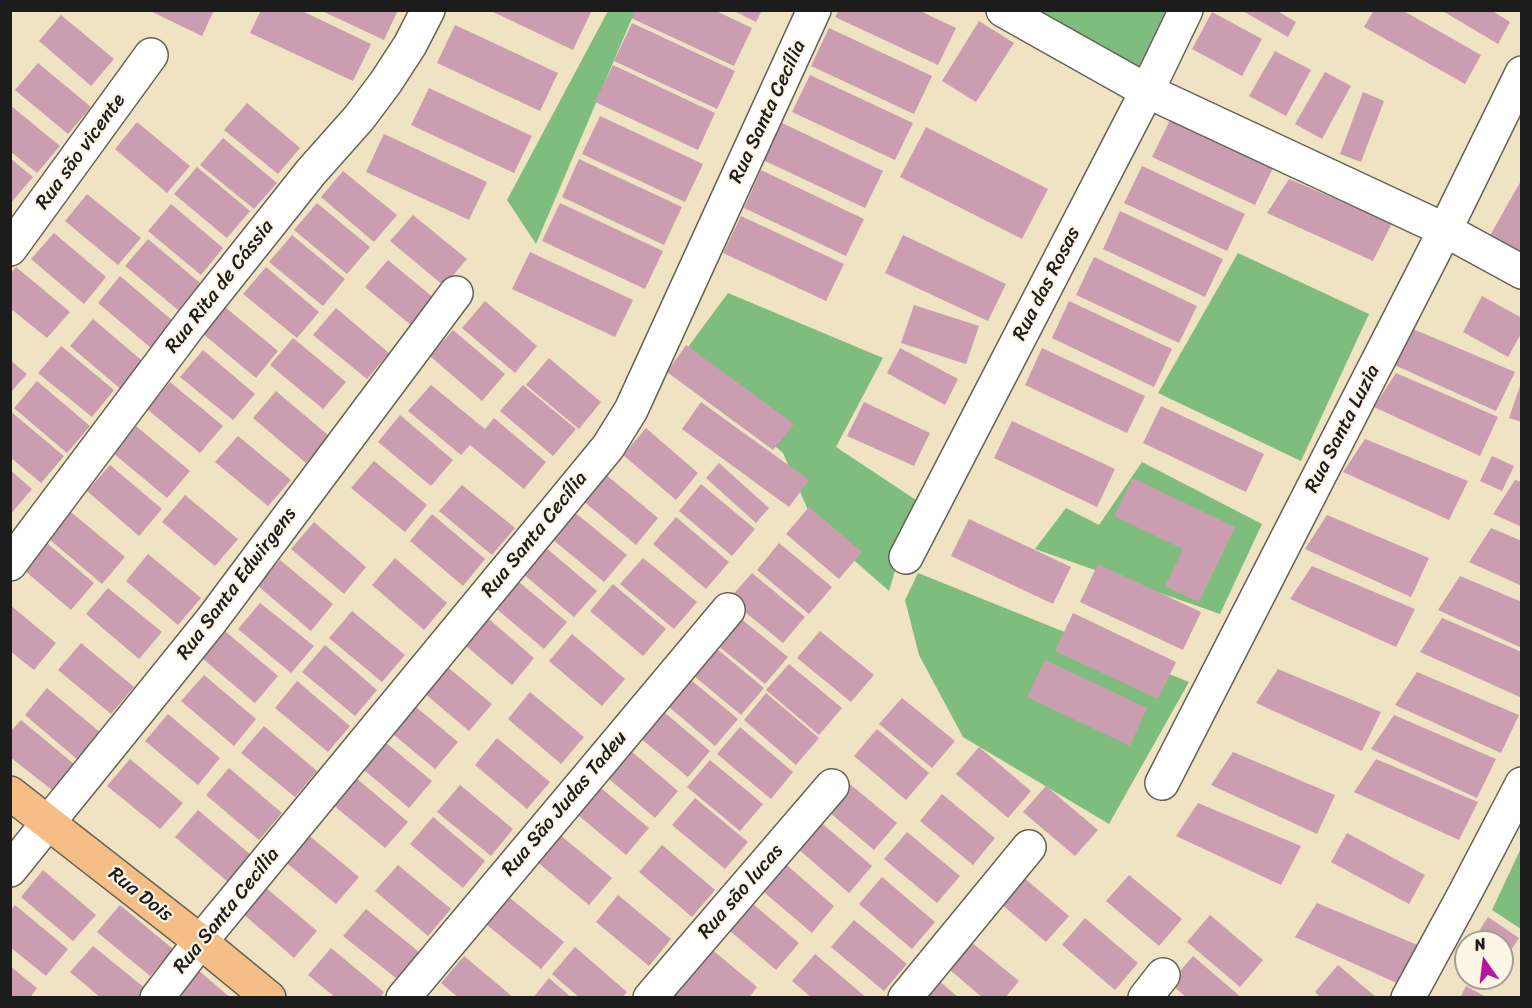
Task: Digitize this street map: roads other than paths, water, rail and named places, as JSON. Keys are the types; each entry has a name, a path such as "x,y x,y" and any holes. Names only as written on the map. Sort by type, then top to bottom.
{"main road":[{"name":"Rua Dois","path":"10,793 201,942 268,998"}],"street":[{"name":"Rua Rita de Cássia","path":"10,564 191,323 311,172 359,118 410,45 428,10"},
{"name":"Rua Santa Cecília","path":"157,998 608,447 631,410 814,10"},
{"path":"1003,10 1147,92 1445,230 1521,272"},
{"name":"Rua das Rosas","path":"906,557 1147,92 1186,10"},
{"name":"Rua são vicente","path":"10,249 151,55"},
{"name":"Rua Santa Luzia","path":"1162,783 1445,230 1521,73"},
{"name":"Rua Santa Edwirgens","path":"10,870 211,621 456,293"},
{"name":"Rua São Judas Tadeu","path":"403,998 728,610"},
{"path":"1408,998 1521,784"},
{"name":"Rua são lucas","path":"650,998 832,786"},
{"path":"905,998 1029,848"}]}
